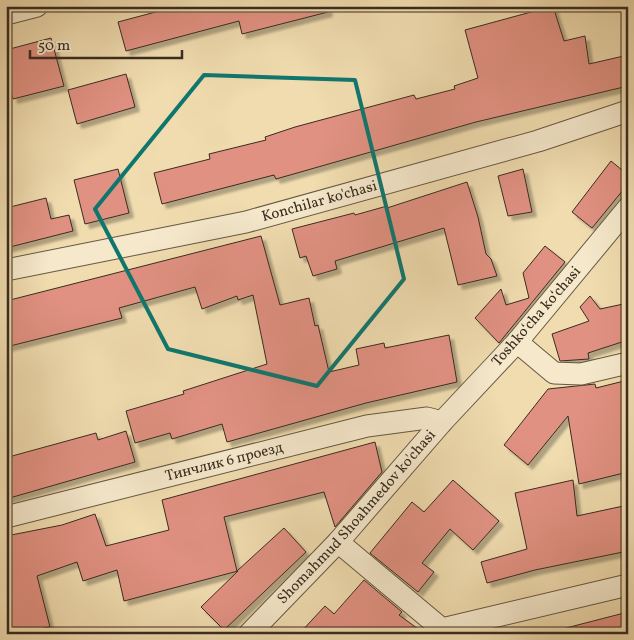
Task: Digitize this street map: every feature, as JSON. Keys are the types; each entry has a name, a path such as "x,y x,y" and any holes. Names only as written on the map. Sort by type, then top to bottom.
{"street":[{"path":"6,14 37,6"},
{"name":"Konchilar ko'chasi","path":"6,270 246,222 538,141 628,111"},
{"name":"Toshkoʻcha koʻchasi","path":"442,422 518,342 628,208"},
{"path":"518,342 554,373 581,374 628,363"},
{"name":"Тинчлик 6 проезд","path":"6,517 367,426 427,418 442,422"},
{"name":"Shomahmud Shoahmedov ko'chasi","path":"248,634 338,542 442,422"},
{"path":"338,542 442,631 628,585"}],"highlighted area":[{"path":"204,75 355,80 404,279 317,386 168,349 95,209"}],"building":[{"path":"178,6 327,6 328,12 242,34 239,21 126,51 118,22"},
{"path":"553,6 564,41 585,36 589,64 628,55 628,86 476,122 276,179 274,175 162,204 154,173 210,159 209,154 266,140 265,137 295,127 414,95 416,99 455,89 454,86 478,78 465,30"},
{"path":"51,38 64,86 13,99 6,71 6,50"},
{"path":"126,74 135,107 77,124 68,90"},
{"path":"611,161 628,175 628,184 592,228 572,212"},
{"path":"118,169 129,213 85,224 74,180"},
{"path":"523,169 532,212 508,216 498,176"},
{"path":"467,182 478,217 486,254 491,259 497,276 458,285 444,228 335,261 337,269 313,276 306,256 300,258 292,229 354,213 355,215 387,206 387,208"},
{"path":"46,198 51,219 69,215 73,231 6,248 6,208"},
{"path":"261,236 280,305 309,298 315,326 318,325 329,372 359,365 356,349 384,343 385,348 449,335 457,382 366,403 227,442 222,424 172,439 170,433 135,443 126,411 184,394 183,391 267,364 253,295 238,300 237,296 202,309 195,287 119,308 122,318 6,347 6,301"},
{"path":"545,246 565,262 499,343 475,318 501,289 506,305 529,298 523,273"},
{"path":"590,296 600,309 628,303 628,340 588,353 589,359 560,361 552,334 589,321 580,307"},
{"path":"624,381 628,396 628,472 579,484 568,416 528,465 504,445 548,389 595,384 596,388"},
{"path":"126,431 135,462 6,499 6,460 12,458 12,456 96,433 98,440"},
{"path":"375,442 382,472 335,527 324,492 224,517 237,571 284,528 306,552 224,630 201,607 238,571 124,601 117,570 83,581 77,562 37,576 50,627 43,628 44,634 6,634 6,536 62,525 95,514 106,546 169,530 162,500"},
{"path":"453,480 499,521 473,550 450,529 422,563 434,572 418,592 370,553 412,502 424,512"},
{"path":"573,480 577,516 628,505 628,551 535,570 487,583 481,562 527,549 515,493"},
{"path":"364,580 402,612 399,615 425,634 299,634 325,606 334,614"},
{"path":"628,612 628,634 567,634 566,628"}]}
